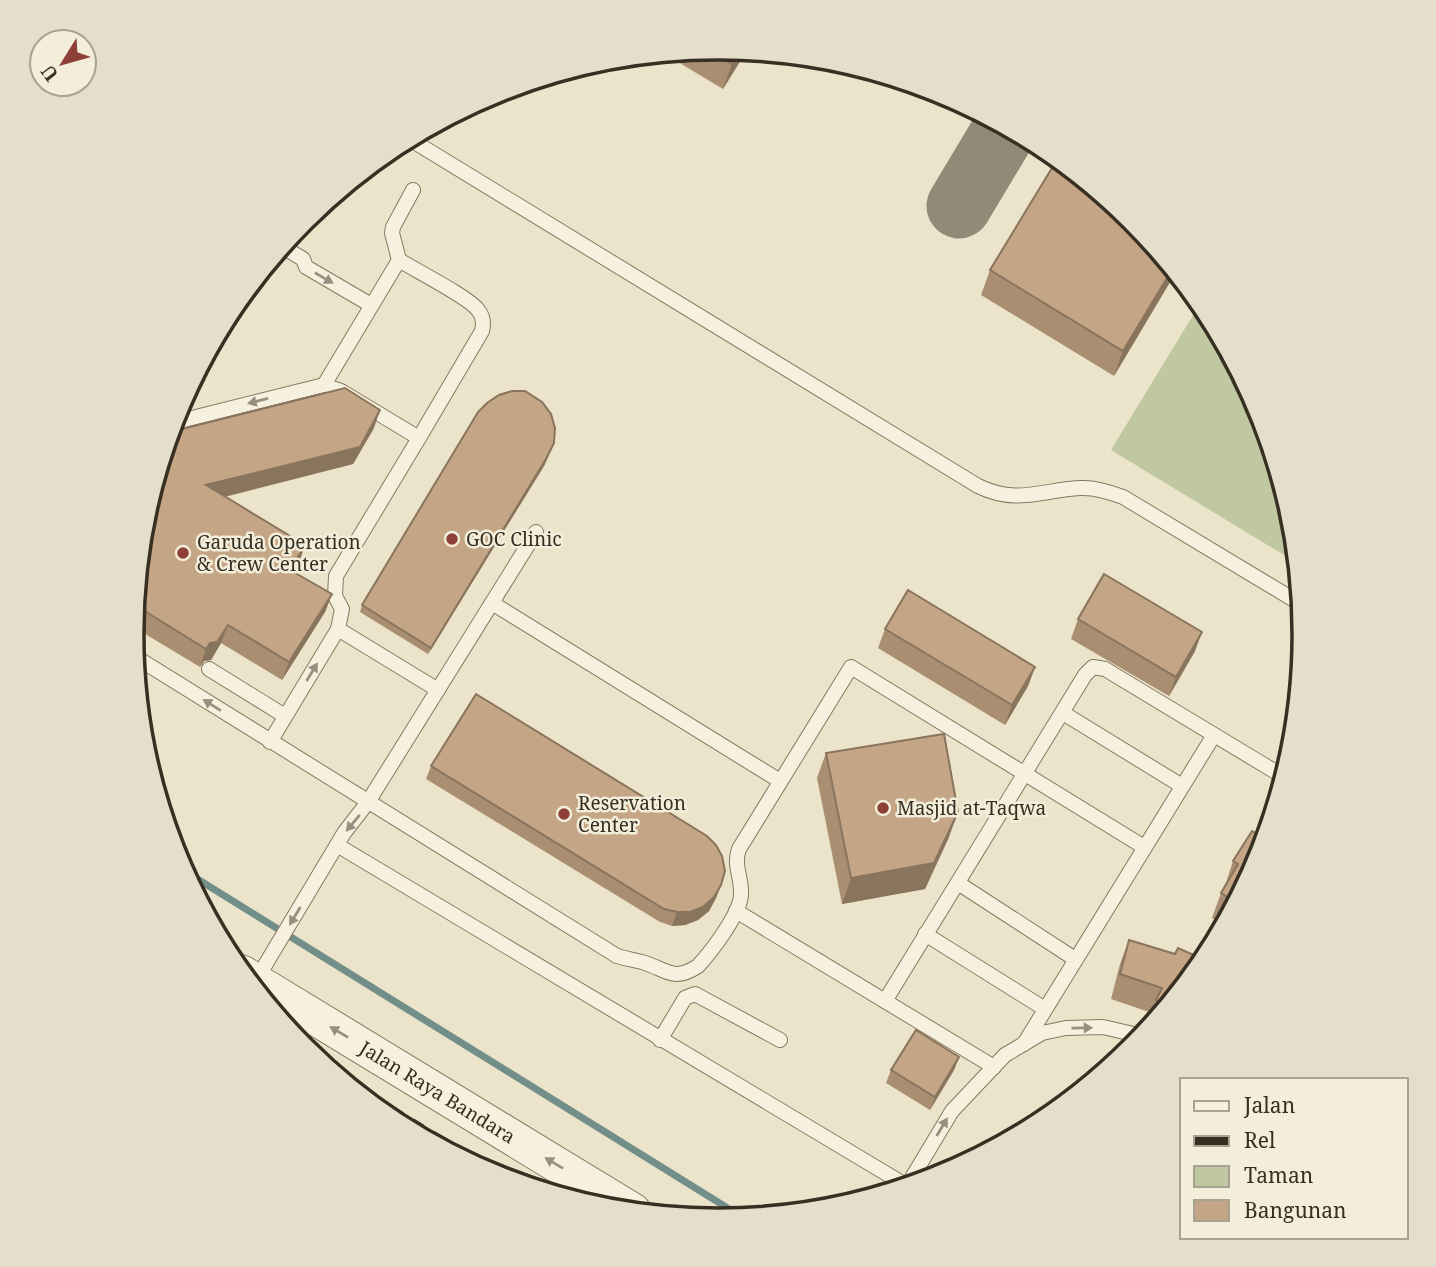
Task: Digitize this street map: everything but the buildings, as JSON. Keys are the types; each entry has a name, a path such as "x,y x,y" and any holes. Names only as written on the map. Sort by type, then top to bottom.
{"street":[{"name":"Jalan Raya Bandara","path":"256,970 612,1197"}],"lane":[{"path":"418,144 978,486 996,494 1016,497 1080,488 1123,497 1291,598"},
{"path":"270,742 338,628 342,609 335,596 336,576 484,324 473,304 399,260 392,233 413,190"},
{"path":"290,251 303,259 306,267 371,305"},
{"path":"324,385 399,260"},
{"path":"186,420 324,385 341,391 419,438"},
{"path":"256,970 337,845 369,802 536,533"},
{"path":"492,603 780,781"},
{"path":"338,628 438,690"},
{"path":"145,663 617,956 644,962 669,974 689,972 698,967 740,905 741,891 736,856 851,667 1144,847"},
{"path":"885,1000 1088,670 1100,667 1275,771"},
{"path":"209,669 285,716"},
{"path":"1063,713 1182,786"},
{"path":"1024,1044 1214,735"},
{"path":"337,845 896,1179"},
{"path":"958,883 1075,959"},
{"path":"736,911 994,1067"},
{"path":"925,933 1045,1009"},
{"path":"660,1040 682,1001 695,994 780,1040"},
{"path":"915,1173 952,1111 1005,1055 1042,1033 1066,1028 1103,1027 1130,1033"}],"green space":[{"path":"1194,314 1233,380 1262,449 1281,522 1287,557 1111,450"}],"waterway":[{"path":"200,881 727,1208"}],"taxiway":[{"path":"959,206 1002,134"}],"place":[{"name":"GOC Clinic","path":"452,539"},
{"name":"Garuda Operation & Crew Center","path":"183,553"},
{"name":"Masjid at-Taqwa","path":"883,808"},
{"name":"Reservation Center","path":"564,814"}]}
